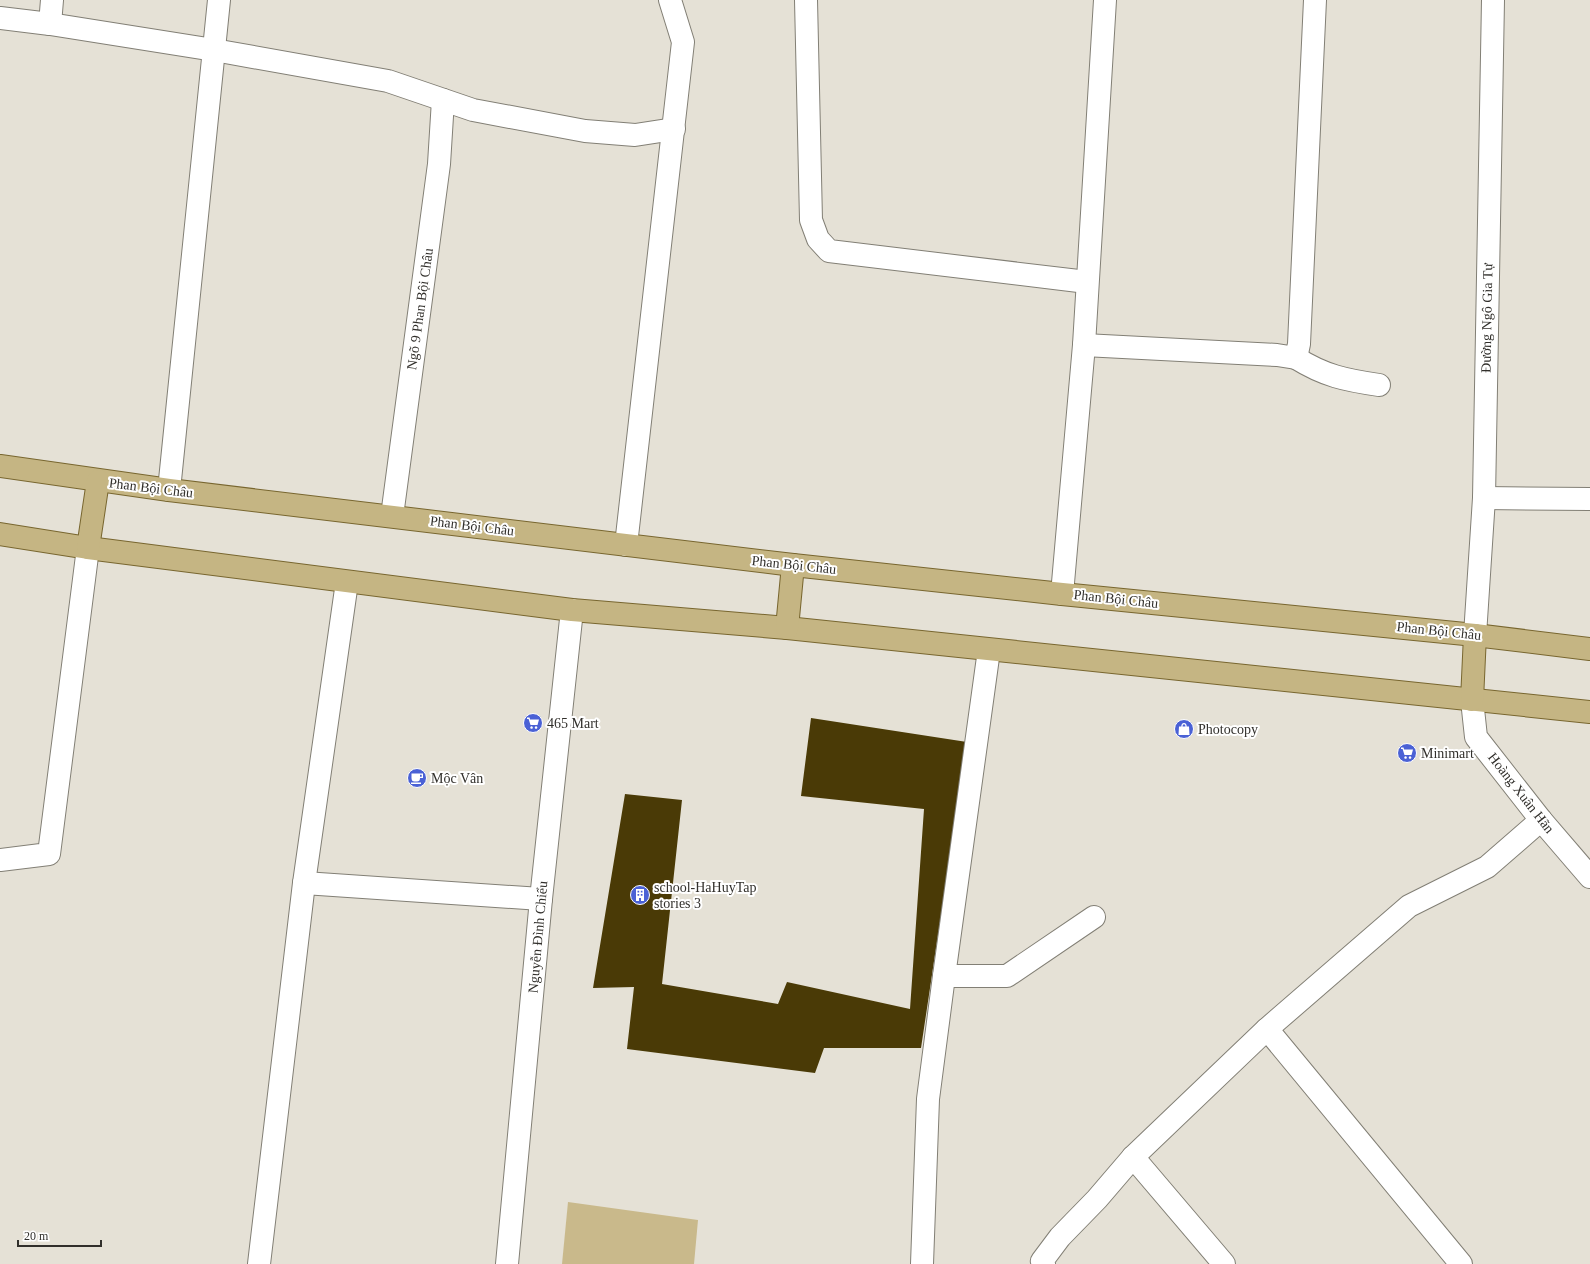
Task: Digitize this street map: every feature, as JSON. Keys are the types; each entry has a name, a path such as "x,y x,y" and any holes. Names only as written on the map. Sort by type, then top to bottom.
{"main road":[{"name":"Phan Bội Châu","path":"0,466 169,490 793,565 1062,594 1475,635 1590,649"},
{"path":"88,548 98,481"},
{"path":"0,534 88,548 572,610 787,628 1590,712"},
{"path":"787,628 793,565"},
{"path":"1472,700 1475,635"}],"street":[{"path":"50,24 52,0"},
{"path":"169,490 220,0"},
{"path":"626,545 683,42 670,0"},
{"path":"806,0 811,220 818,239 830,251 1088,282"},
{"path":"1062,594 1084,345 1105,0"},
{"path":"1296,358 1299,344 1315,0"},
{"name":"Đường Ngô Gia Tự","path":"1475,635 1484,498 1493,0"},
{"path":"0,18 50,24 214,50 388,82 473,110 585,131 635,135 674,129"},
{"name":"Ngõ 9 Phan Bội Châu","path":"392,516 439,164 443,100"},
{"path":"1084,345 1277,355 1296,358 1326,374 1346,380 1379,385"},
{"path":"1484,498 1590,499"},
{"path":"0,860 48,854 88,548"},
{"path":"260,1264 304,883 347,582"},
{"name":"Nguyễn Đình Chiểu","path":"507,1264 541,899 572,610"},
{"path":"922,1264 928,1099 989,650"},
{"name":"Hoàng Xuân Hãn","path":"1472,700 1476,737 1541,820 1590,877"},
{"path":"1044,1264 1042,1261 1060,1237 1097,1199 1132,1158 1267,1030 1409,906 1487,867 1541,820"},
{"path":"304,883 541,899"},
{"path":"944,976 1007,976 1094,918"},
{"path":"1267,1030 1462,1264"},
{"path":"1132,1158 1224,1264"}],"shaded area":[{"path":"568,1202 698,1220 694,1264 562,1264"}],"building":[{"name":"school-HaHuyTap stories 3","path":"811,718 967,742 921,1048 824,1048 815,1073 627,1049 634,987 593,988 625,794 682,800 662,984 778,1004 787,982 910,1009 924,809 801,796"}],"place":[{"name":"465 Mart","path":"533,723"},
{"name":"Photocopy","path":"1184,729"},
{"name":"Minimart","path":"1407,753"},
{"name":"Mộc Vân","path":"417,778"},
{"name":"school-HaHuyTap stories 3","path":"640,895"}]}
